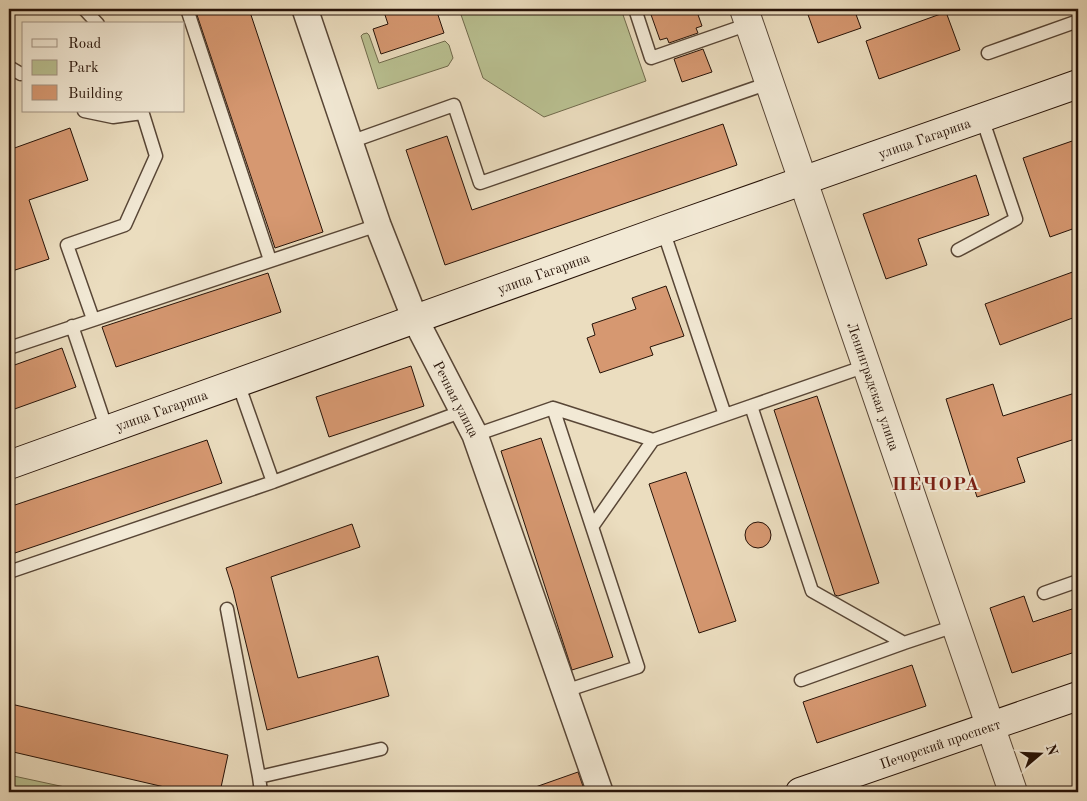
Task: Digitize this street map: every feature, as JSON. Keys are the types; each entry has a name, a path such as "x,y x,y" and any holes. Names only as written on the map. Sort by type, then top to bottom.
{"main road":[{"name":"Ленинградская улица","path":"747,16 1013,792"},
{"name":"улица Гагарина","path":"9,465 663,230 1078,84"},
{"name":"Печорский проспект","path":"800,792 1078,696"}],"street":[{"name":"Речная улица","path":"304,9 378,225 415,319 474,435 600,792"}],"lane":[{"path":"84,9 96,22"},
{"path":"187,9 270,260"},
{"path":"635,9 651,58 747,16"},
{"path":"988,53 1078,21"},
{"path":"9,67 22,75"},
{"path":"350,142 454,105 480,183 769,83"},
{"path":"89,112 113,117 142,112 156,156 125,225 67,245 93,319"},
{"path":"958,250 1016,219 982,118"},
{"path":"9,348 378,225"},
{"path":"663,230 725,414"},
{"path":"72,326 107,430"},
{"path":"592,527 653,440 866,366"},
{"path":"238,382 273,482"},
{"path":"751,406 812,591 904,643"},
{"path":"474,435 553,408 653,440"},
{"path":"553,408 638,667 565,691"},
{"path":"9,572 273,482 463,411"},
{"path":"1044,593 1078,581"},
{"path":"227,609 261,792"},
{"path":"801,680 955,626"},
{"path":"259,777 381,749"}],"green space":[{"path":"459,9 621,9 646,81 544,117 483,78"},
{"path":"367,33 379,63 445,41 449,45 453,58 448,66 378,89 361,36"},
{"path":"9,775 88,792 9,792"}],"building":[{"path":"195,9 249,9 323,232 275,248"},
{"path":"383,9 436,9 444,33 381,54 373,29 388,24"},
{"path":"649,9 696,9 702,26 696,28 698,33 669,43 667,38 660,40"},
{"path":"806,9 854,9 861,28 818,43"},
{"path":"946,12 960,50 879,79 866,41"},
{"path":"703,49 712,72 682,82 674,59"},
{"path":"723,124 737,165 445,265 406,150 447,136 472,210"},
{"path":"70,128 88,180 29,200 49,259 9,272 9,150"},
{"path":"1078,139 1078,227 1050,237 1023,158"},
{"path":"976,175 989,215 918,239 927,265 886,279 863,214"},
{"path":"1078,270 1078,316 1000,345 985,304"},
{"path":"268,273 281,312 116,367 102,327"},
{"path":"666,286 684,336 650,347 653,355 600,373 587,338 595,335 592,324 636,309 632,298"},
{"path":"62,348 76,387 9,411 9,367"},
{"path":"411,366 424,406 329,437 316,397"},
{"path":"993,384 1003,416 1078,392 1078,438 1017,458 1025,482 977,497 946,399"},
{"path":"817,396 879,583 838,596 835,595 774,410"},
{"path":"541,438 613,657 572,670 501,451"},
{"path":"207,440 222,483 9,555 9,507"},
{"path":"686,472 736,621 699,633 649,484"},
{"path":"758,522 767,526 771,535 767,544 758,548 749,544 745,535 749,526"},
{"path":"352,524 360,547 271,577 298,678 378,656 389,696 267,730 226,568"},
{"path":"1024,596 1033,622 1078,607 1078,651 1012,673 990,608"},
{"path":"912,665 926,706 817,743 803,702"},
{"path":"11,704 228,755 220,792 186,792 9,751 9,714"},
{"path":"578,772 585,792 527,792 527,790"}],"district":[{"name":"ПЕЧОРА","path":"936,483"}]}
